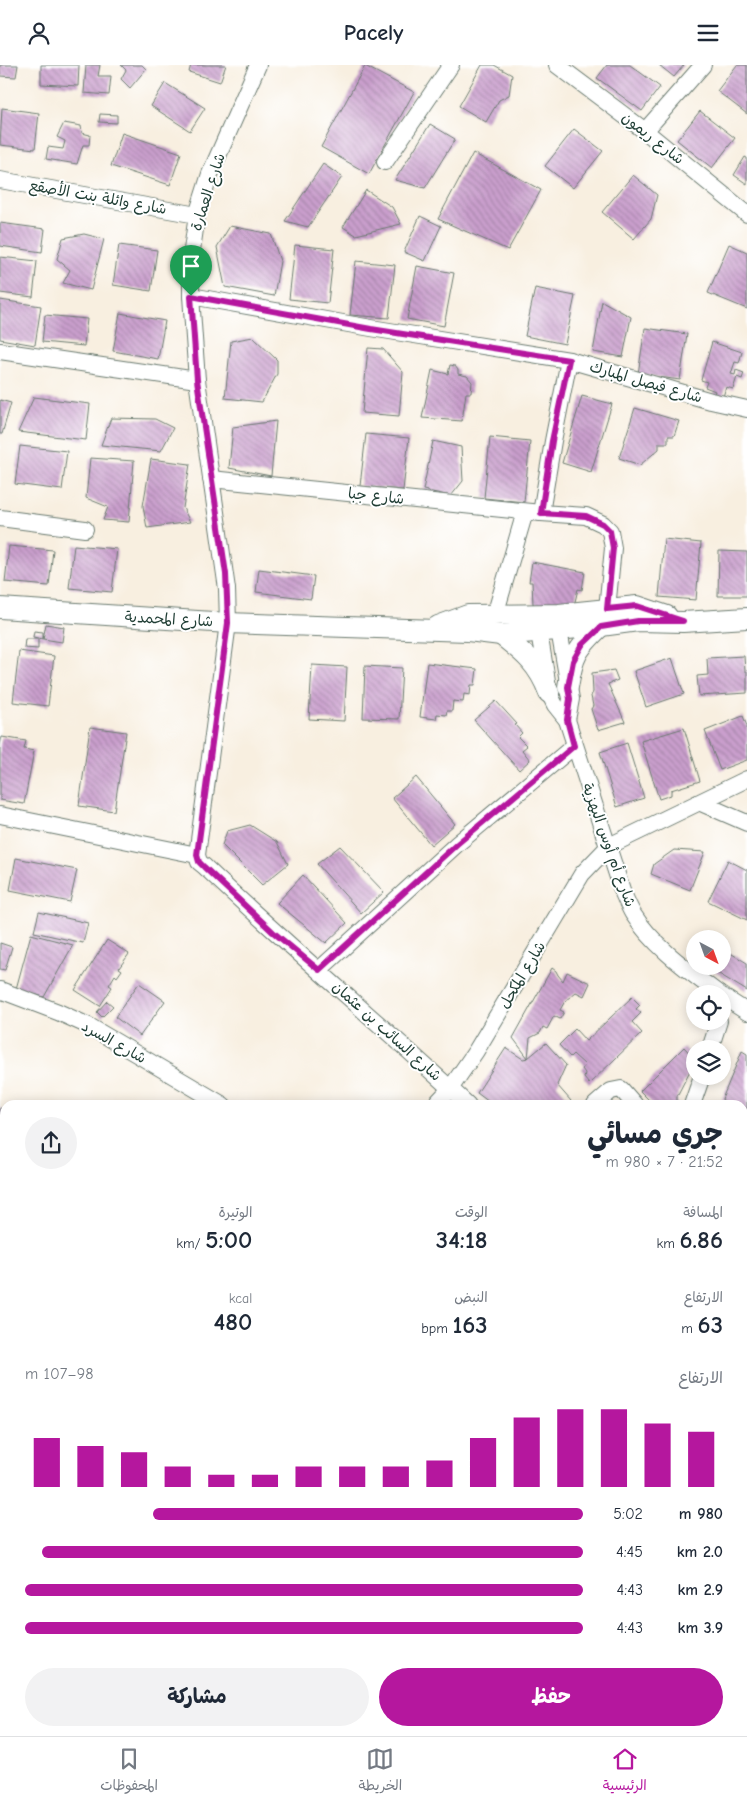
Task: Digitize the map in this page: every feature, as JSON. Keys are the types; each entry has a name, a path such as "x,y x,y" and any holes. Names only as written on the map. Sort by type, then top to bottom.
{"street":[{"name":"شارع العمارة","path":"228,623 227,589 197,380 191,296 191,257 197,215 210,173 258,65"},
{"path":"384,161 451,65"},
{"name":"شارع ريمون","path":"557,65 644,131 747,214"},
{"path":"644,131 703,65"},
{"name":"شارع وائلة بنت الأصقع","path":"0,180 197,215"},
{"name":"شارع فيصل المبارك","path":"191,296 343,324 569,360 711,401 747,409"},
{"path":"0,351 197,380"},
{"path":"495,615 533,513 552,441 569,360"},
{"name":"شارع جبا","path":"211,479 533,513 586,516 603,524 610,531 613,548 604,618"},
{"path":"0,518 84,529"},
{"name":"شارع المحمدية","path":"0,608 228,623 468,631 501,635 549,623 604,618 637,606 683,621 747,618"},
{"name":"شارع المحمدية","path":"428,630 468,615 495,615 549,623"},
{"path":"501,635 532,661 544,678 558,690 576,653 604,618"},
{"path":"0,815 197,855 228,623"},
{"name":"شارع أم أوس البهزية","path":"549,623 558,690 570,699 567,720 574,746 609,846 623,893 634,914 654,939 705,985"},
{"path":"319,970 457,844 574,746"},
{"path":"609,846 747,779"},
{"path":"701,803 747,823"},
{"name":"شارع المكحل","path":"440,1100 450,1089 476,1051 582,874 609,846"},
{"name":"شارع السائب بن عثمان","path":"197,855 199,862 273,932 319,970 462,1100"},
{"name":"شارع السرد","path":"0,990 89,1026 215,1100"},
{"name":"شارع أم أوس البهزية","path":"731,1004 747,1012"},
{"path":"694,1100 699,1085"},
{"path":"601,1100 611,1091 621,1089 631,1100"}],"building":[{"path":"0,65 18,65 16,77 0,76"},
{"path":"41,65 79,65 78,86 41,84"},
{"path":"86,65 100,65 98,76 111,76 109,95 84,93"},
{"path":"121,65 142,65 146,69 130,88 121,79 126,70"},
{"path":"191,65 226,65 220,82 189,72"},
{"path":"482,65 494,65 512,75 509,95 499,100 486,122 459,106"},
{"path":"607,65 630,65 660,87 642,111 597,78"},
{"path":"659,65 684,65 674,77"},
{"path":"737,65 747,65 747,114 717,91"},
{"path":"365,66 414,92 369,174 321,147"},
{"path":"165,83 205,108 190,131 151,106"},
{"path":"2,108 39,113 35,149 0,145"},
{"path":"700,111 735,138 712,168 677,140"},
{"path":"100,114 117,115 117,123 99,122"},
{"path":"64,123 81,126 82,133 90,135 89,145 83,145 77,164 46,159 48,147 63,149 65,141 57,137"},
{"path":"430,124 455,139 425,188 395,180"},
{"path":"574,129 603,151 573,188 545,166"},
{"path":"122,133 181,153 170,185 111,166"},
{"path":"473,153 541,190 508,250 438,219"},
{"path":"745,157 747,158 747,184 734,175"},
{"path":"323,164 342,177 308,227 285,221"},
{"path":"633,175 657,195 651,219 634,239 602,212"},
{"path":"366,190 392,207 401,224 356,235 343,227"},
{"path":"420,216 441,226 425,261 404,252"},
{"path":"0,223 45,229 42,252 0,246"},
{"path":"230,226 271,234 280,261 274,296 225,287 217,247"},
{"path":"84,234 104,239 91,290 63,283 70,270 57,259 63,238"},
{"path":"729,244 747,252 747,309 708,293"},
{"path":"119,245 157,250 151,291 113,285"},
{"path":"295,245 334,249 328,303 289,299"},
{"path":"0,257 37,261 33,297 0,293"},
{"path":"356,261 395,265 389,318 350,315"},
{"path":"417,266 454,273 444,326 407,319"},
{"path":"535,288 575,296 565,344 525,336"},
{"path":"0,300 41,306 35,345 0,339"},
{"path":"602,301 631,317 623,357 593,352"},
{"path":"120,313 165,321 158,359 113,351"},
{"path":"45,315 87,319 84,346 42,342"},
{"path":"645,328 687,334 680,380 638,374"},
{"path":"253,337 277,360 277,374 262,402 225,398 231,341"},
{"path":"712,342 742,352 739,363 735,362 731,374 735,375 736,370 744,373 742,379 737,377 733,389 726,387 722,400 713,397 715,391 705,387 707,382 701,380"},
{"path":"368,348 383,349 403,372 399,416 362,413"},
{"path":"450,365 455,366 458,374 467,376 472,382 471,393 466,393 462,421 422,418 432,370 448,374"},
{"path":"582,396 612,404 591,472 562,463"},
{"path":"34,397 90,404 86,440 18,432"},
{"path":"0,400 11,403 2,434 0,434"},
{"path":"635,408 679,421 674,436 668,436 668,443 659,443 659,449 640,465 619,458"},
{"path":"111,418 155,419 173,428 161,451 101,445"},
{"path":"276,421 271,476 229,468 233,427"},
{"path":"366,434 409,438 403,490 360,486"},
{"path":"490,437 530,441 524,502 484,498"},
{"path":"433,441 461,447 463,481 451,496 423,490"},
{"path":"20,446 67,451 62,490 15,484"},
{"path":"90,458 134,461 129,522 103,520 108,507 86,498"},
{"path":"151,459 190,464 183,508 190,522 147,528 143,506"},
{"path":"664,539 701,543 696,600 659,597"},
{"path":"74,545 117,549 112,592 69,588"},
{"path":"9,546 53,550 49,586 5,582"},
{"path":"719,551 747,552 747,596 718,596"},
{"path":"532,562 585,572 582,590 578,589 574,606 553,609 533,604 532,582 529,582"},
{"path":"259,569 314,576 311,599 256,592"},
{"path":"46,624 64,627 62,642 43,639"},
{"path":"34,631 43,632 43,639 33,637"},
{"path":"25,639 38,639 38,649 24,648"},
{"path":"19,651 54,656 48,706 13,702"},
{"path":"744,656 745,671 747,671 747,693 699,696 697,676 708,675 707,658"},
{"path":"672,658 684,694 646,707 634,671"},
{"path":"427,663 477,669 475,685 471,685 470,695 464,694 463,702 453,701 452,711 447,711 446,715 437,714 436,719 420,717"},
{"path":"312,665 347,667 344,721 309,719"},
{"path":"365,666 402,668 399,719 363,718"},
{"path":"614,670 618,680 608,684 625,722 598,730 591,709 593,706 591,696 593,692 592,673"},
{"path":"496,701 517,724 515,725 522,733 518,737 527,746 522,750 530,760 519,770 474,720"},
{"path":"743,716 747,726 747,760 720,770 705,731"},
{"path":"90,727 126,732 114,811 79,806"},
{"path":"684,728 700,781 671,790 671,795 659,799 641,741"},
{"path":"2,737 26,741 24,749 34,751 24,804 0,800 0,745"},
{"path":"627,743 644,798 617,807 600,752"},
{"path":"416,777 455,824 431,845 392,798"},
{"path":"250,825 277,842 288,864 262,885 222,845 227,831"},
{"path":"340,846 384,892 361,913 317,864"},
{"path":"674,850 705,852 690,890 651,874 654,864"},
{"path":"16,858 77,870 70,902 10,890"},
{"path":"728,860 747,870 747,920 708,901"},
{"path":"303,875 347,923 326,943 277,903"},
{"path":"39,912 88,923 83,943 34,932"},
{"path":"31,934 73,945 44,997 16,989"},
{"path":"107,940 129,954 119,968 122,970 117,977 115,975 109,985 112,987 100,1006 75,990"},
{"path":"0,943 12,947 5,970 0,969"},
{"path":"731,953 747,963 747,991 721,975 731,975"},
{"path":"552,968 563,981 567,972 590,983 584,996 576,992 565,1001 560,1010 564,1012 560,1019 554,1016 547,1029 543,1027 540,1033 530,1038 528,1058 513,1038"},
{"path":"139,983 165,1001 140,1036 115,1017"},
{"path":"632,997 640,1005 636,1009 641,1013 632,1022 642,1033 589,1084 584,1078 585,1073 582,1069 585,1065 573,1054 570,1057 559,1045 575,1029 586,1041"},
{"path":"107,1001 113,1006 102,1017 97,1012"},
{"path":"546,1043 566,1065 557,1085 570,1100 486,1100 477,1093 506,1048 523,1059 528,1058"},
{"path":"684,1047 686,1049 686,1078 677,1096 677,1100 649,1100 640,1091"},
{"path":"742,1051 747,1054 747,1100 722,1100 728,1085 731,1085 731,1077"}],"route":[{"path":"191,296 371,329 569,360 552,441 541,513 586,516 603,524 610,531 613,548 607,609 637,606 683,621 638,621 601,627 588,638 576,653 568,687 570,699 567,720 574,746 457,844 319,970 273,932 204,867 199,862 197,855 228,623 226,574 197,380 191,296"}]}
